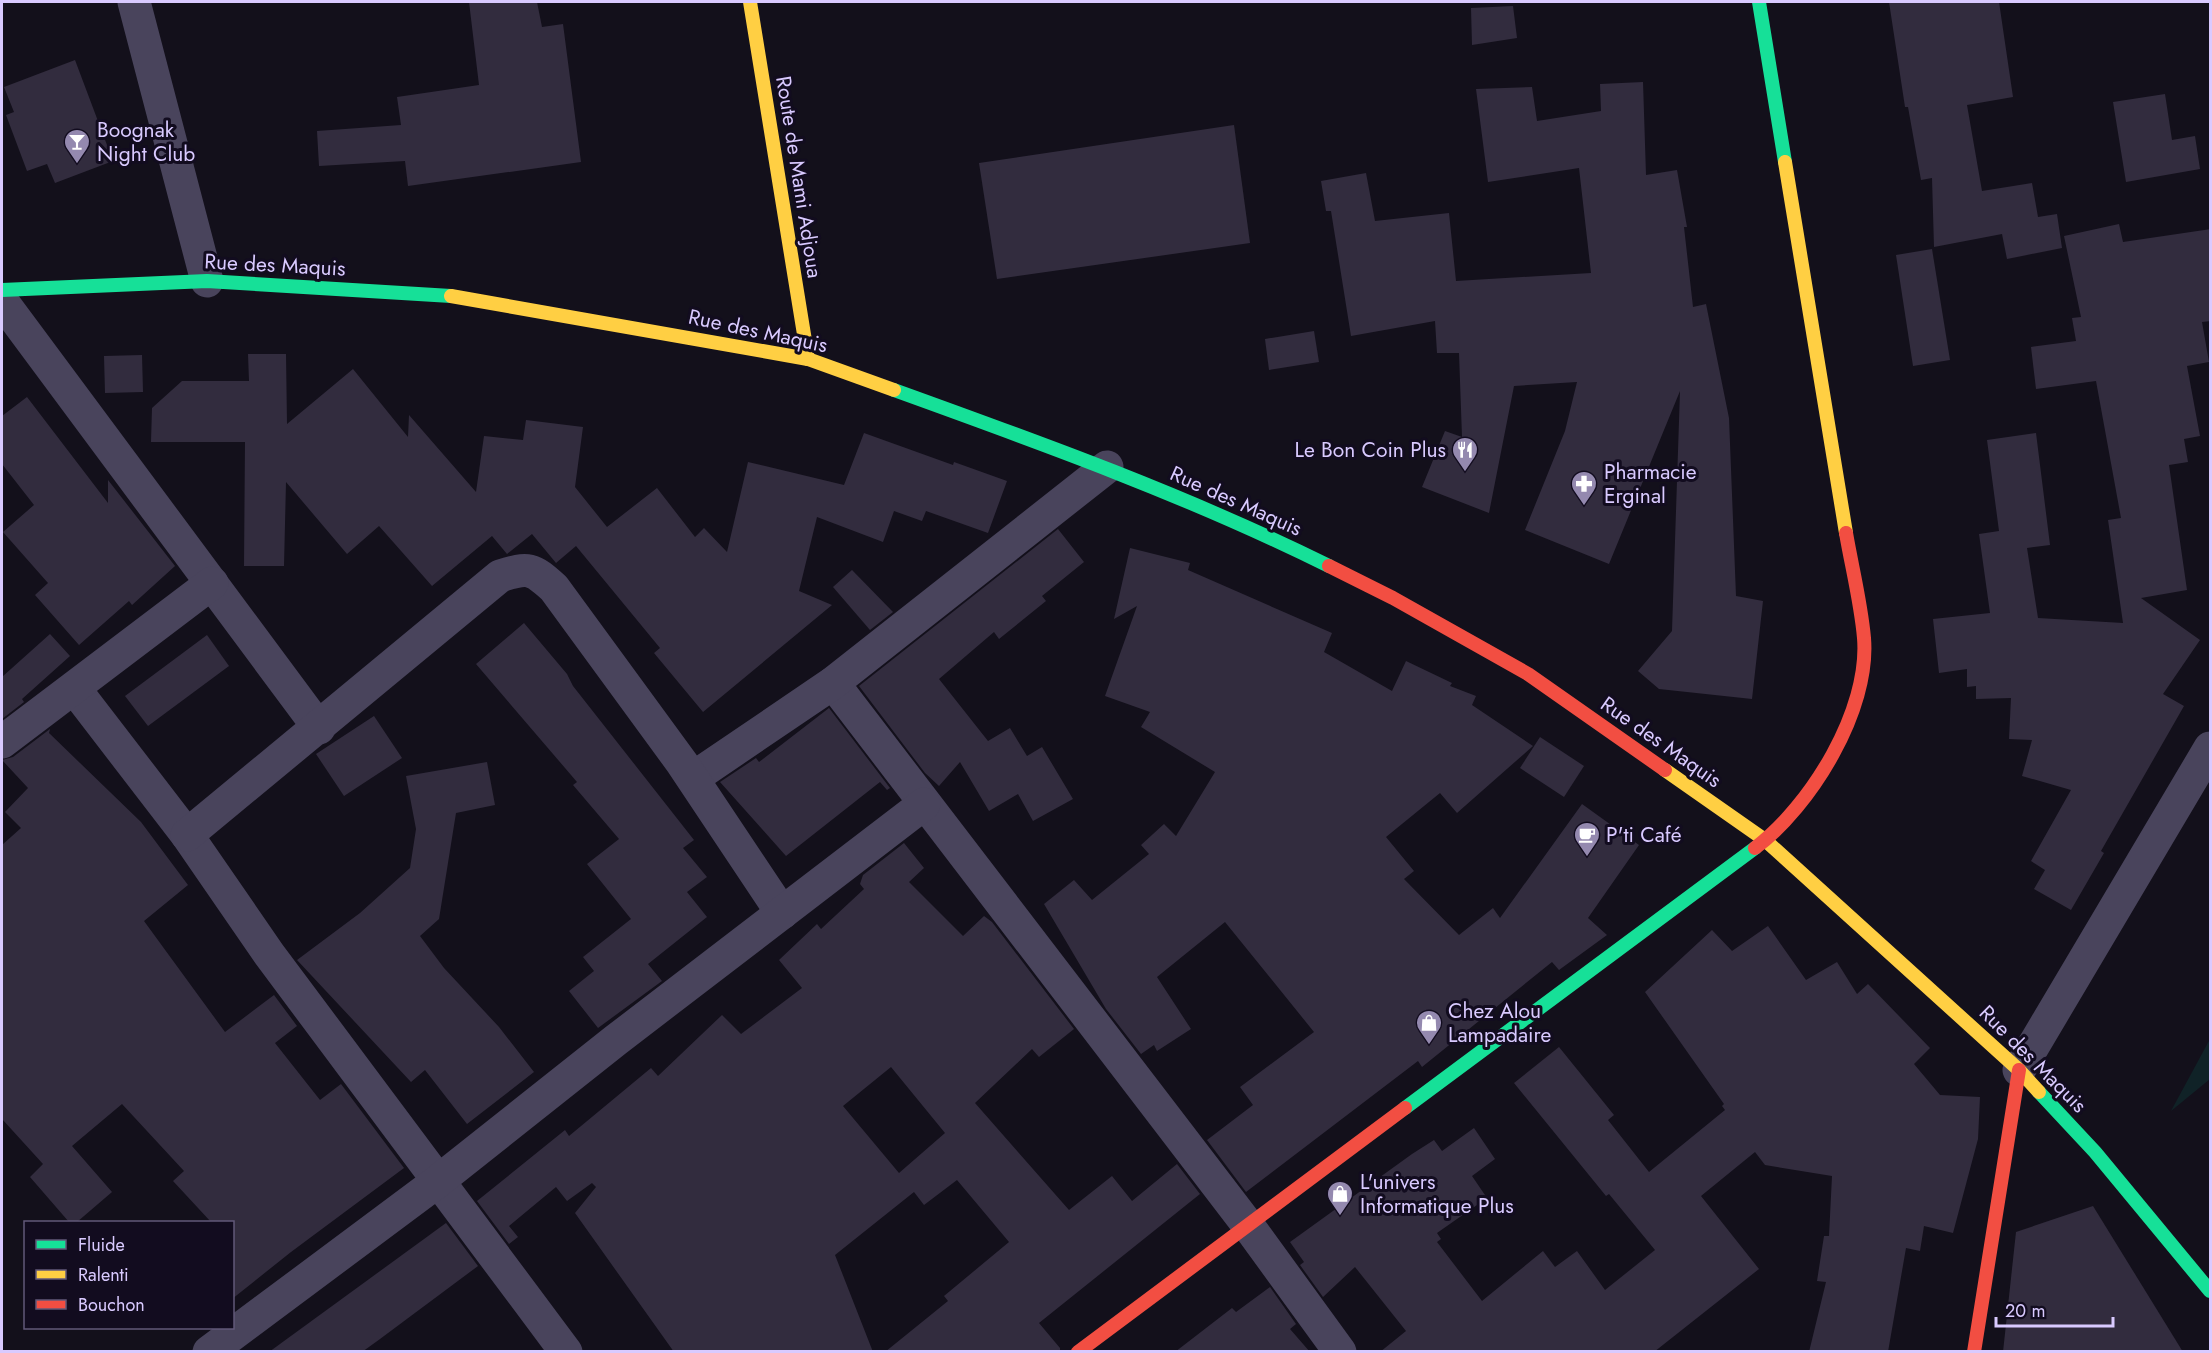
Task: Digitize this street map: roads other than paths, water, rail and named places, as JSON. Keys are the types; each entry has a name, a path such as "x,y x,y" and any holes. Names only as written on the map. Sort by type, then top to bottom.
{"street":[{"path":"134,2 207,281"},
{"name":"Route de Mami Adjoua","path":"750,2 808,358"},
{"path":"1078,1352 1765,840 1812,788 1847,730 1859,683 1864,640 1759,2"},
{"name":"Rue des Maquis","path":"2,290 207,281 452,296 808,358 1107,467 1268,536 1393,598 1528,674 1765,840 2019,1070 2094,1152 2211,1291"},
{"path":"2,301 319,728"},
{"path":"693,778 833,683 1107,467"},
{"path":"187,836 500,576 521,569 534,570 554,588 693,778 782,913"},
{"path":"2,742 212,583"},
{"path":"833,683 1247,1224 1340,1352"},
{"path":"74,688 187,836 216,882 437,1182 566,1352"},
{"path":"1974,1352 2019,1070 2211,747"},
{"path":"209,1352 437,1182 924,804"}],"place":[{"name":"Boognak Night Club","path":"77,165"},
{"name":"Le Bon Coin Plus","path":"1465,473"},
{"name":"Pharmacie Erginal","path":"1584,507"},
{"name":"P'ti Café","path":"1587,858"},
{"name":"Chez Alou Lampadaire","path":"1429,1046"},
{"name":"L'univers Informatique Plus","path":"1340,1217"}]}
